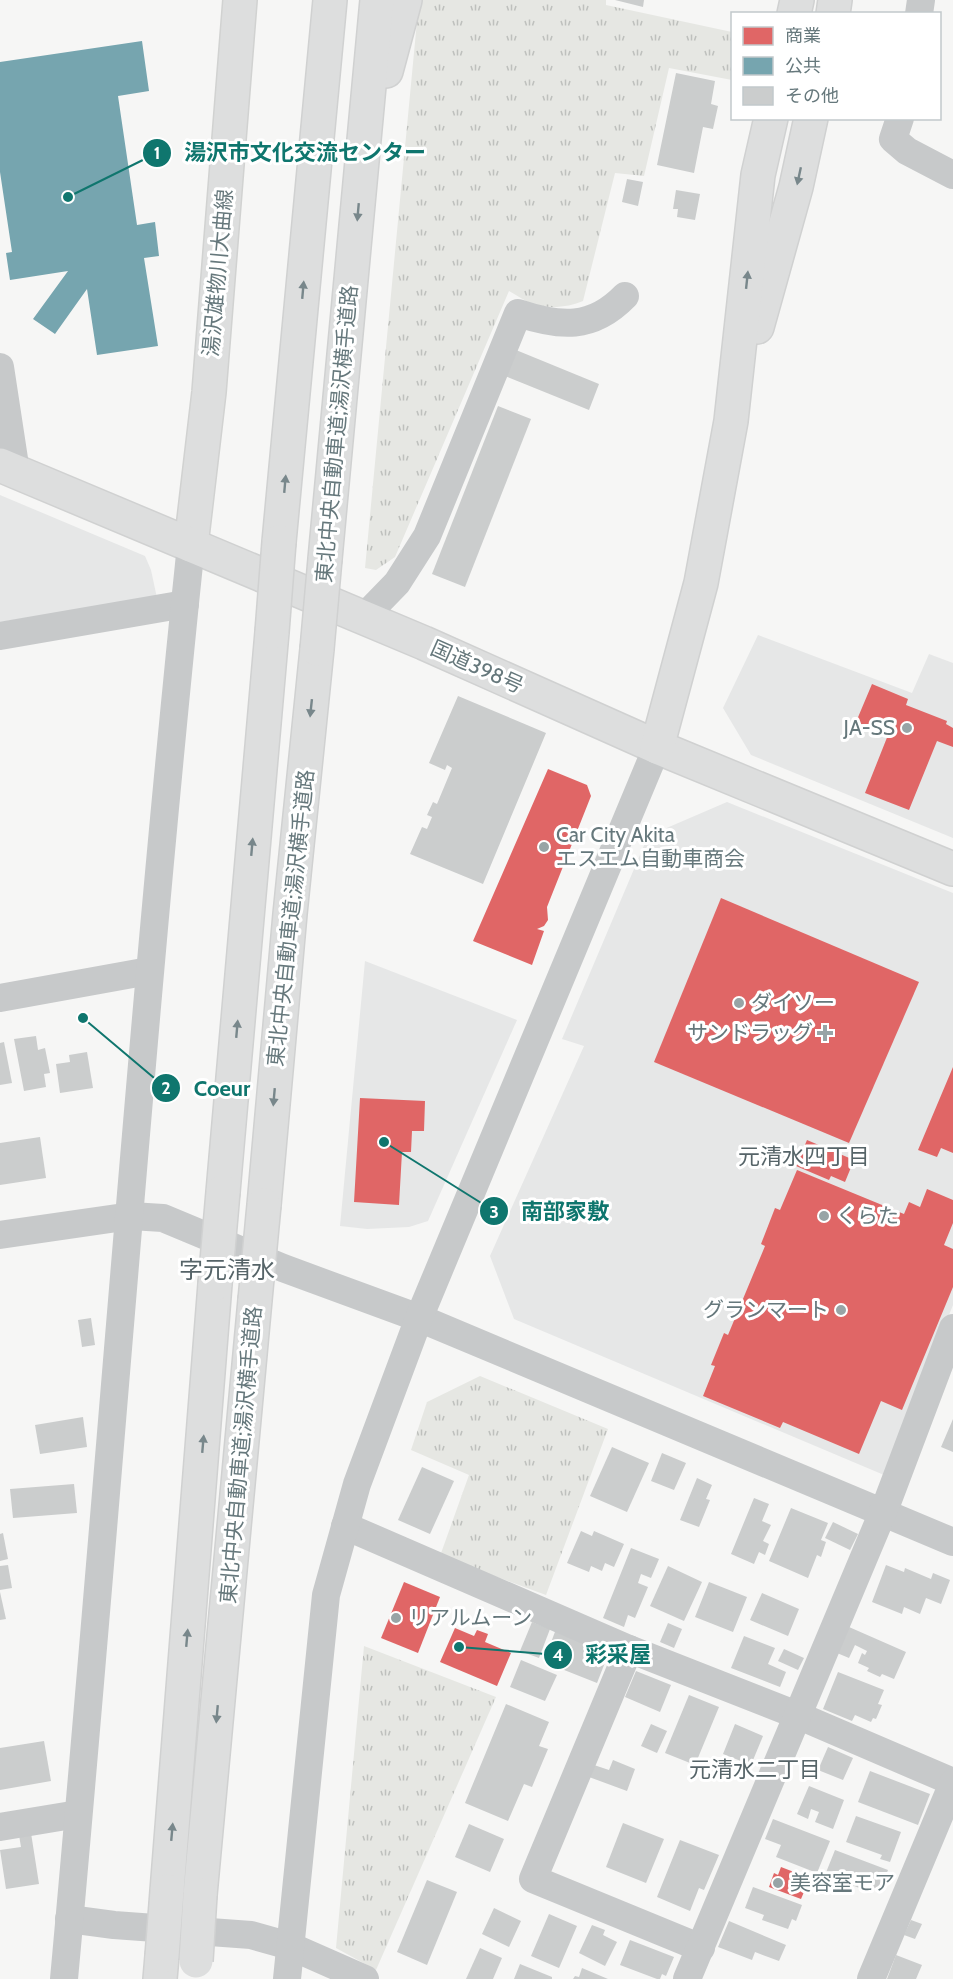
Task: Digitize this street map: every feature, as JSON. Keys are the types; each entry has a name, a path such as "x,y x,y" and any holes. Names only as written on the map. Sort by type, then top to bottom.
{"main road":[{"name":"湯沢雄物川大曲線","path":"191,544 209,392 240,0"},
{"path":"320,0 322,88"},
{"name":"東北中央自動車道;湯沢横手道路","path":"161,1967 215,1284 279,542 330,0"},
{"name":"東北中央自動車道;湯沢横手道路","path":"195,1970 290,914 317,650 377,0"},
{"path":"363,154 405,0"},
{"path":"657,747 700,584 731,421 758,175 771,120"},
{"path":"731,421 796,187 812,120"},
{"name":"国道398号","path":"8,469 191,544 657,747 953,869"}],"street":[{"path":"899,120 893,139 907,151 953,175"},
{"path":"363,618 397,584 427,536 518,313 547,323 575,323 596,318 613,309 625,296"},
{"path":"0,367 8,469"},
{"path":"64,1979 131,1216 149,971 191,544"},
{"path":"0,636 185,604"},
{"path":"287,1979 326,1595 357,1484 419,1318 657,747"},
{"path":"0,998 149,971"},
{"path":"0,1235 131,1216 163,1218 284,1268 419,1318 953,1542"},
{"path":"687,1979 888,1500 953,1329"},
{"path":"345,1526 629,1649 797,1715 953,1782 871,1979"},
{"path":"629,1649 533,1879 700,1948"},
{"path":"0,1827 78,1814"},
{"path":"69,1919 114,1925 250,1935 290,1946 365,1979"}],"shaded area":[{"path":"0,495 145,556 151,570 157,598 0,622"},
{"path":"758,635 912,693 929,654 953,663 953,838 751,755 723,708"},
{"path":"727,802 953,893 953,1305 884,1475 514,1319 490,1256 584,1046 562,1039 648,836"},
{"path":"365,961 517,1020 428,1221 409,1227 367,1229 340,1226"}],"green space":[{"path":"419,0 606,0 606,5 731,32 731,80 669,68 644,176 615,173 583,301 570,305 547,307 533,304 509,291 395,557 376,570 365,568"},
{"path":"480,1376 608,1429 546,1595 440,1556 469,1475 411,1450 427,1402"},
{"path":"364,1646 496,1697 376,1970 336,1948"}],"building: 商業":[{"path":"872,684 908,699 906,705 947,721 946,724 953,728 953,747 937,741 909,810 865,793 888,735 856,722"},
{"path":"548,769 587,785 591,796 547,907 548,920 544,926 537,929 544,931 532,965 473,941"},
{"path":"721,898 919,982 849,1143 654,1062"},
{"path":"953,1067 953,1153 941,1148 937,1157 918,1150"},
{"path":"360,1098 425,1101 424,1131 412,1131 411,1152 402,1152 399,1205 354,1202"},
{"path":"807,1140 854,1160 845,1182 831,1176 829,1180 796,1166"},
{"name":"グランマート","path":"797,1170 904,1214 909,1202 920,1207 927,1189 953,1200 953,1223 944,1245 953,1249 953,1287 902,1410 881,1401 859,1454 783,1422 780,1428 703,1396 715,1366 711,1365 724,1333 728,1335 765,1246 761,1244 775,1208 780,1210"},
{"path":"404,1582 440,1597 418,1653 381,1638"},
{"path":"455,1628 474,1636 477,1630 488,1634 485,1642 511,1653 497,1686 440,1662"},
{"path":"781,1867 812,1879 807,1893 804,1892 801,1899 769,1887 774,1873 778,1875"}],"building: 公共":[{"path":"142,41 149,91 118,96 137,225 155,222 159,256 144,258 158,346 97,355 87,289 55,334 33,319 68,271 10,280 6,253 12,252 0,172 0,62"}],"building: その他":[{"path":"615,0 644,0 643,7"},
{"path":"676,73 715,81 711,104 718,106 713,129 703,127 694,173 657,165"},
{"path":"627,179 643,182 638,206 622,202"},
{"path":"676,190 700,194 695,220 677,217 678,209 673,209"},
{"path":"516,350 599,384 589,410 505,376"},
{"path":"498,406 531,419 465,587 432,574"},
{"path":"458,696 546,733 483,884 410,854 422,827 427,829 432,817 427,815 433,802 437,804 452,768 447,765 445,770 429,763"},
{"path":"36,1036 38,1050 45,1048 50,1073 44,1074 46,1087 24,1091 14,1039"},
{"path":"4,1042 12,1083 0,1085 0,1043"},
{"path":"87,1052 93,1088 60,1093 56,1064 70,1062 69,1055"},
{"path":"40,1137 46,1178 0,1185 0,1143"},
{"path":"91,1318 95,1345 82,1347 78,1320"},
{"path":"83,1417 87,1447 40,1454 35,1425"},
{"path":"953,1419 953,1452 941,1447"},
{"path":"612,1447 649,1463 627,1512 590,1496"},
{"path":"662,1453 686,1463 674,1490 651,1481"},
{"path":"422,1467 454,1481 430,1534 398,1520"},
{"path":"697,1478 712,1485 706,1499 710,1500 699,1527 680,1520"},
{"path":"74,1484 77,1513 13,1518 10,1489"},
{"path":"754,1498 769,1504 762,1521 771,1525 763,1541 769,1544 765,1555 759,1552 754,1564 731,1554"},
{"path":"791,1508 828,1523 821,1540 826,1542 821,1557 817,1555 808,1578 769,1561"},
{"path":"833,1522 858,1534 850,1550 825,1538"},
{"path":"581,1531 592,1536 594,1531 624,1544 614,1567 605,1563 602,1571 591,1566 589,1572 567,1563"},
{"path":"3,1533 8,1559 0,1561 0,1534"},
{"path":"631,1548 659,1559 651,1578 641,1574 638,1583 648,1587 635,1618 628,1615 624,1627 603,1618"},
{"path":"8,1565 12,1588 0,1590 0,1566"},
{"path":"886,1565 904,1572 905,1568 931,1579 933,1573 950,1580 941,1604 926,1598 920,1614 904,1607 902,1614 872,1602"},
{"path":"668,1566 702,1582 684,1621 650,1606"},
{"path":"709,1582 747,1597 733,1632 695,1617"},
{"path":"0,1592 6,1619 0,1620"},
{"path":"762,1593 799,1609 788,1636 750,1620"},
{"path":"532,1622 550,1629 539,1658 520,1651"},
{"path":"668,1623 682,1629 674,1648 660,1642"},
{"path":"849,1627 906,1652 894,1679 882,1674 880,1677 867,1671 869,1668 858,1663 862,1653 865,1655 867,1651 855,1645 849,1658 837,1653"},
{"path":"556,1629 601,1647 606,1660 597,1683 549,1664 555,1650 549,1648"},
{"path":"744,1636 775,1648 768,1664 786,1672 780,1687 731,1668"},
{"path":"784,1649 804,1658 798,1670 778,1661"},
{"path":"521,1660 557,1675 545,1701 510,1687"},
{"path":"636,1671 671,1685 660,1712 625,1697"},
{"path":"838,1672 884,1690 878,1704 882,1705 876,1719 873,1718 871,1722 855,1715 852,1721 823,1709"},
{"path":"689,1695 719,1707 695,1765 665,1753"},
{"path":"506,1704 549,1722 539,1746 548,1749 532,1787 524,1784 508,1821 465,1803"},
{"path":"651,1724 667,1731 657,1753 641,1746"},
{"path":"735,1724 763,1736 751,1765 723,1754"},
{"path":"44,1741 51,1781 0,1790 0,1748"},
{"path":"828,1747 853,1758 843,1780 818,1770"},
{"path":"613,1760 635,1769 627,1791 589,1777 594,1765 609,1770"},
{"path":"870,1771 930,1794 918,1825 858,1802"},
{"path":"809,1786 844,1800 833,1829 815,1822 819,1812 811,1809 808,1819 797,1814"},
{"path":"856,1816 901,1832 890,1862 880,1859 882,1855 846,1842"},
{"path":"773,1819 830,1841 817,1873 776,1857 781,1845 765,1839"},
{"path":"623,1823 664,1839 646,1883 606,1867"},
{"path":"469,1824 504,1839 490,1872 455,1857"},
{"path":"31,1833 39,1884 6,1889 0,1850 21,1847 19,1835"},
{"path":"680,1840 719,1855 704,1890 699,1888 690,1911 657,1897"},
{"path":"835,1850 888,1870 880,1890 872,1887 870,1892 825,1875"},
{"path":"427,1880 457,1892 427,1965 397,1952"},
{"path":"753,1887 802,1905 796,1921 792,1919 788,1929 762,1920 764,1915 745,1908"},
{"path":"494,1908 521,1921 509,1947 482,1934"},
{"path":"549,1914 577,1926 559,1968 531,1956"},
{"path":"911,1920 922,1924 915,1939 904,1935"},
{"path":"729,1921 786,1945 779,1961 755,1952 752,1960 718,1947"},
{"path":"592,1925 605,1930 603,1935 617,1942 605,1966 579,1953"},
{"path":"630,1940 674,1957 666,1976 662,1974 660,1979 657,1979 620,1965"},
{"path":"480,1948 502,1958 493,1979 466,1979"},
{"path":"896,1955 922,1965 916,1979 887,1979"},
{"path":"520,1964 552,1977 552,1979 514,1979"},
{"path":"582,1968 608,1979 573,1979 575,1976 579,1977"}],"place":[{"name":"湯沢市文化交流センター","path":"68,197"},
{"name":"JA-SS","path":"907,728"},
{"name":"Car City Akita エスエム自動車商会","path":"544,847"},
{"name":"ダイソー","path":"739,1003"},
{"name":"Coeur","path":"83,1018"},
{"name":"サンドラッグ","path":"825,1033"},
{"name":"南部家敷","path":"384,1142"},
{"name":"くらた","path":"824,1216"},
{"name":"グランマート","path":"841,1310"},
{"name":"リアルムーン","path":"396,1618"},
{"name":"彩采屋","path":"459,1647"},
{"name":"美容室モア","path":"778,1883"}],"district":[{"name":"元清水四丁目","path":"804,1156"},
{"name":"字元清水","path":"227,1270"},
{"name":"元清水二丁目","path":"755,1769"}]}
